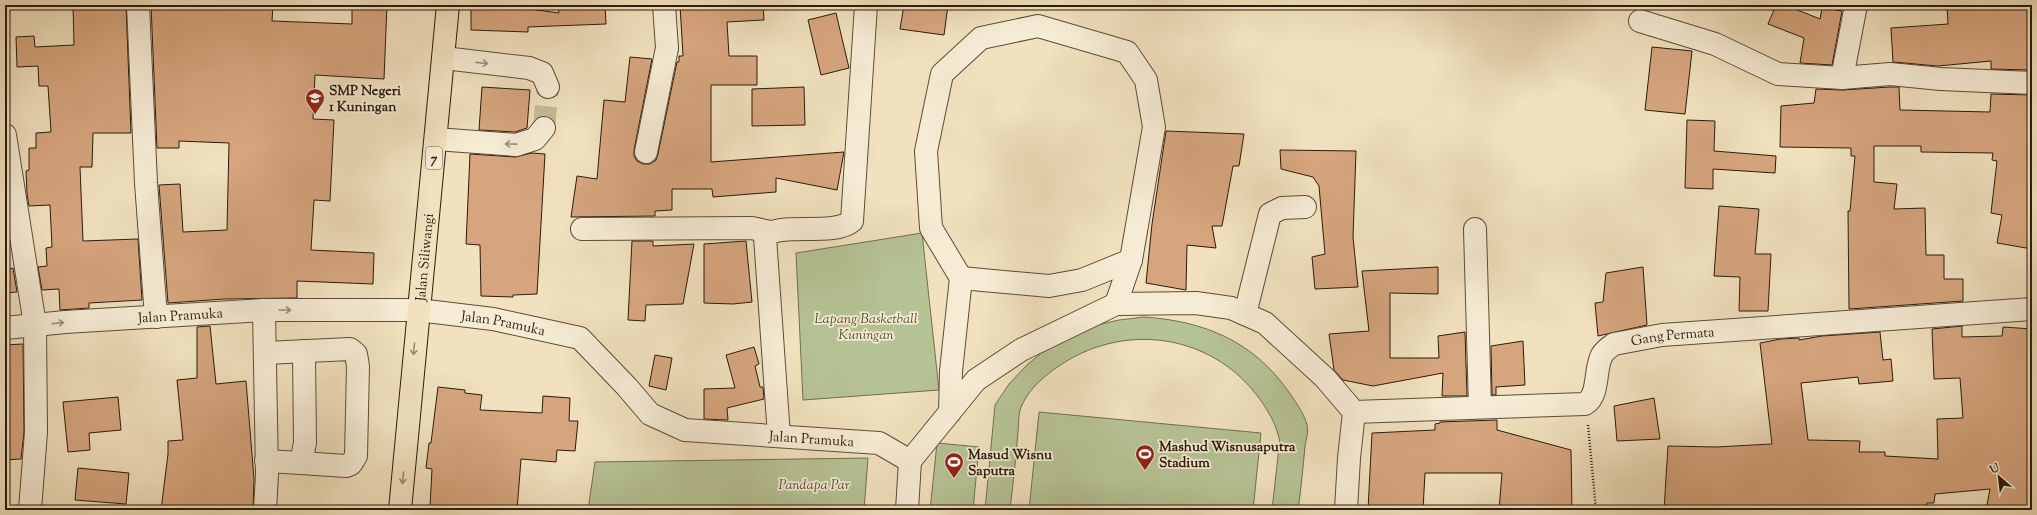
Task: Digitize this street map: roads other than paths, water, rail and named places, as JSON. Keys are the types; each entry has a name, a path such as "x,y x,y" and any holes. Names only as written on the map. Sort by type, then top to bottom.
{"main road":[{"name":"Jalan Siliwangi","path":"400,510 448,5"}],"street":[{"path":"138,5 146,183 156,317"},
{"path":"646,152 667,48 664,5"},
{"path":"582,230 752,228 770,232 842,228 852,221 866,5"},
{"path":"1842,78 1856,5"},
{"path":"1640,22 1715,44 1778,74 1842,78 1890,74 1940,79 2032,83"},
{"path":"950,412 952,371 961,278 931,228 926,151 942,74 981,38 1038,26 1127,52 1146,80 1154,126 1131,260 1116,304"},
{"path":"444,58 529,68 542,73 548,87"},
{"path":"436,139 516,145 534,139 544,128"},
{"path":"5,135 35,325 36,432 30,510"},
{"path":"1245,314 1270,214 1282,208 1305,207"},
{"path":"1354,412 1480,407 1475,229"},
{"path":"770,232 766,236 779,436"},
{"path":"961,278 1048,286 1082,280 1131,260"},
{"path":"907,510 910,461 976,380 1021,350 1116,304 1196,303 1231,308 1265,323 1324,378 1354,412 1349,458 1346,510"},
{"name":"Gang Permata","path":"1480,407 1586,404 1592,399 1602,355 1614,344 1662,335 2032,309"},
{"path":"264,310 267,474 265,510"},
{"name":"Jalan Pramuka","path":"5,328 65,322 264,310 418,310 493,319 580,338 650,414 685,430 879,443 910,461"},
{"path":"265,353 350,349 356,354 358,366 356,456 352,464 346,466 266,461"},
{"path":"301,464 305,443 304,351"}],"tunnel":[{"path":"544,128 548,87"}],"place":[{"name":"SMP Negeri 1 Kuningan","path":"315,115"},
{"name":"Mashud Wisnusaputra Stadium","path":"1145,471"},
{"name":"Masud Wisnu Saputra","path":"954,479"}],"park label":[{"name":"Lapang Basketball Kuningan","path":"866,326"},
{"name":"Pandapa Par","path":"814,484"}]}
